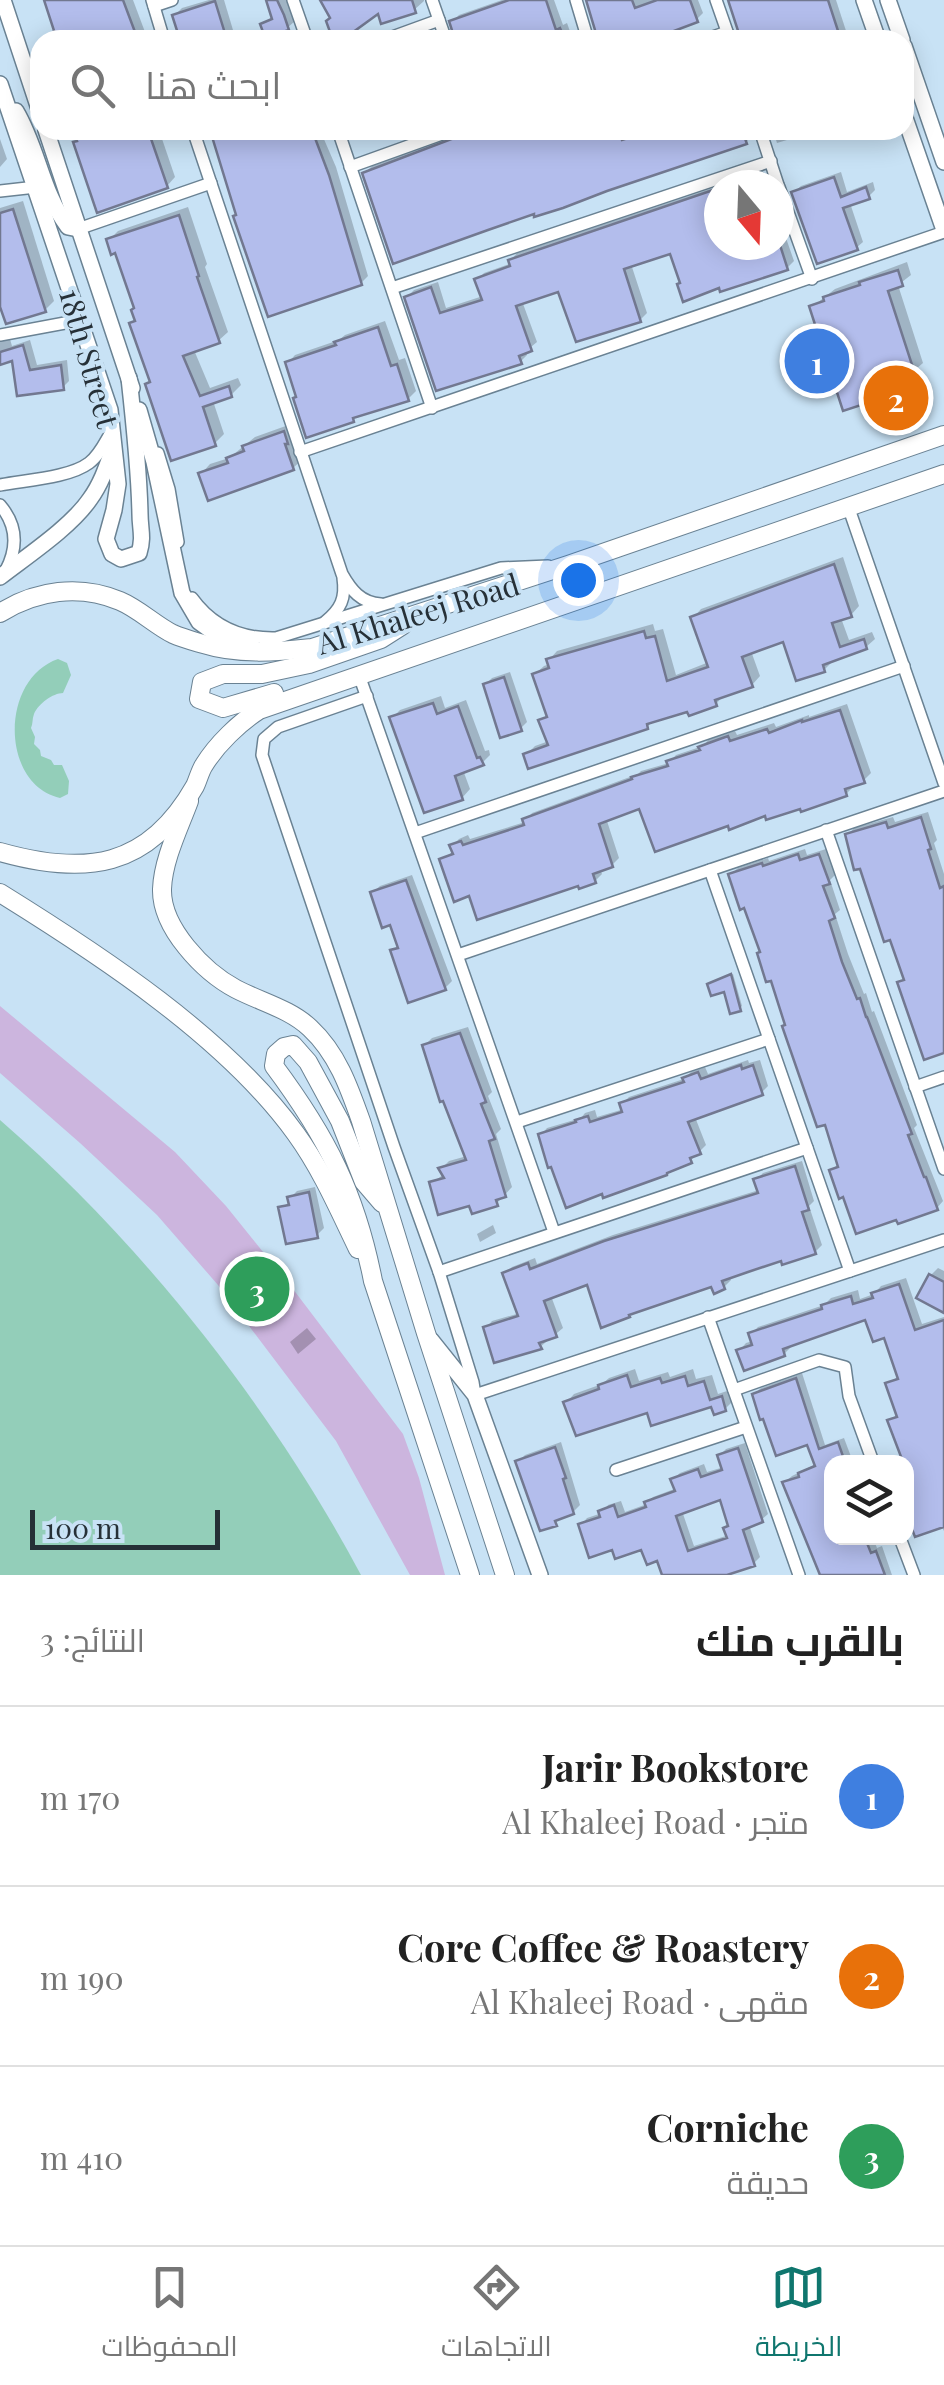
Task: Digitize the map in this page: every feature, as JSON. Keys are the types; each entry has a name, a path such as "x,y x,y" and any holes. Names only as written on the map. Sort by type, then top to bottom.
{"main road":[{"name":"Al Khaleej Road","path":"0,613 52,592 84,592 123,602 170,632 218,648 276,652 312,648 568,566 944,435"},
{"name":"Al Khaleej Road","path":"195,785 204,765 233,730 260,710 944,474"},
{"path":"359,675 310,682 222,708 200,699 202,682 224,674 262,674 309,664 381,639 425,611"},
{"path":"0,852 60,865 103,862 161,832 195,785"},
{"path":"195,785 170,853 162,889 172,926 192,954 232,987 308,1026 330,1049 351,1092 505,1575"},
{"path":"0,893 90,950 203,1038 280,1113 313,1158 372,1281 467,1571"},
{"path":"372,1281 365,1240 336,1163 311,1116 274,1066 276,1054 284,1047 293,1045 308,1062 340,1120 364,1182 388,1210"}],"street":[{"path":"4,0 30,81"},
{"path":"161,30 153,3 172,0"},
{"path":"294,0 304,30"},
{"path":"432,0 442,30"},
{"path":"576,0 585,30"},
{"path":"716,0 726,30"},
{"path":"864,0 874,30"},
{"path":"888,0 898,30"},
{"path":"412,30 439,20"},
{"path":"914,75 944,162"},
{"path":"0,85 30,136"},
{"name":"18th Street","path":"0,85 105,391 118,484 106,538 112,554 120,559 140,553 143,538 128,378"},
{"path":"31,140 56,212 68,227 78,229 211,183"},
{"path":"49,140 154,462 182,593 200,622 216,635 276,652"},
{"path":"196,140 342,574 343,602 321,625"},
{"path":"341,140 432,408"},
{"path":"350,167 424,140"},
{"path":"763,140 773,170"},
{"path":"300,452 944,231 913,140"},
{"path":"392,288 770,161"},
{"path":"0,191 36,187"},
{"path":"794,228 812,278"},
{"path":"0,335 81,320"},
{"path":"128,378 148,420 166,478 182,571 192,598 210,619 232,632 261,639 276,638 500,568 568,566"},
{"path":"0,485 76,470 88,464 114,437"},
{"path":"1,576 89,501 101,480 114,437"},
{"path":"0,505 15,538 12,556 1,576"},
{"path":"458,955 944,787 848,506"},
{"path":"342,574 350,588 365,600 373,604 397,602"},
{"path":"415,833 904,666"},
{"path":"359,675 554,1232"},
{"path":"367,696 278,727 264,738 262,755 439,1272 475,1395 540,1575"},
{"path":"826,830 944,1170"},
{"path":"710,870 850,1271"},
{"path":"516,1122 769,1039"},
{"path":"916,1087 944,1077"},
{"path":"439,1272 806,1148"},
{"path":"475,1395 944,1240"},
{"path":"708,1317 799,1575"},
{"path":"426,1334 475,1395"},
{"path":"734,1390 819,1360 845,1367 850,1396 871,1455"},
{"path":"616,1470 746,1426"},
{"path":"903,1545 914,1575"}],"shaded area":[{"path":"58,659 67,663 71,675 63,693 50,697 36,710 31,728 41,756 54,765 62,765 69,781 68,794 60,798 40,789 26,773 15,731 17,708 25,687 39,670"},
{"path":"0,1006 175,1152 226,1206 296,1293 403,1434 445,1575 410,1575 336,1441 218,1285 157,1215 0,1073"},
{"path":"0,1120 104,1220 201,1331 287,1451 361,1575 0,1575"}],"building":[{"path":"44,0 123,0 134,30 54,30"},
{"path":"266,0 277,0 289,30 262,30 260,24 272,19"},
{"path":"320,0 412,0 416,13 381,24 378,14 356,30 329,30 326,21 330,18"},
{"path":"509,0 546,0 556,30 452,30 449,21"},
{"path":"586,0 632,0 635,8 657,0 690,0 698,22 677,30 595,30"},
{"path":"728,0 828,0 838,30 738,30"},
{"path":"215,1 224,30 177,30 172,15"},
{"path":"151,140 168,188 97,213 73,142"},
{"path":"213,140 316,140 362,285 268,317 233,216 236,215"},
{"path":"449,140 746,140 747,144 393,264 362,173"},
{"path":"834,177 841,197 866,187 870,199 843,208 858,250 817,264 794,191"},
{"path":"704,193 704,260 785,260 788,270 683,302 670,254 624,269 641,322 576,342 558,292 516,306 532,351 519,356 522,364 436,391 404,297 431,287 440,313 482,300 474,279 510,266 508,260"},
{"path":"13,209 46,312 6,324 0,307 0,213"},
{"path":"179,215 220,343 183,356 200,396 229,386 232,397 203,407 216,446 171,461 129,323 135,321 131,310 134,308 115,253 111,255 106,239"},
{"path":"898,270 903,286 888,291 915,374 900,379 904,391 843,411 809,306 860,285 859,282"},
{"path":"378,327 391,366 397,364 409,401 306,438 285,362"},
{"path":"23,345 30,370 61,365 64,390 17,396 12,361 0,365 0,352"},
{"path":"284,431 294,470 208,501 198,473 228,463 226,458 244,451 242,446"},
{"path":"834,564 852,617 832,623 840,647 864,639 867,649 823,665 825,672 796,681 783,642 742,657 753,687 715,700 717,706 647,724 648,729 528,769 523,754 548,745 538,720 547,717 532,674 549,668 546,659 644,631 646,638 655,636 667,681 708,667 690,617"},
{"path":"504,677 522,731 500,738 483,684"},
{"path":"433,703 437,714 458,706 477,758 484,765 455,776 463,800 424,813 389,717"},
{"path":"840,710 865,783 845,789 847,796 801,812 800,809 766,820 765,816 729,830 728,826 655,852 639,809 599,824 613,867 593,874 596,883 477,920 469,896 454,902 439,859 453,854 449,845 461,841 463,845 524,825 522,819 668,766 666,761 728,736 730,741 767,729 769,733"},
{"path":"921,817 940,888 944,886 944,1053 924,1060 897,982 904,980 890,940 884,942 860,869 854,870 845,834 886,822 888,828"},
{"path":"798,854 800,860 819,854 830,884 823,886 835,918 829,921 842,962 857,999 860,998 938,1210 856,1234 829,1170 838,1167 825,1125 817,1127 782,1026 785,1025 771,981 766,982 757,953 760,952 728,874"},
{"path":"406,880 446,990 408,1003 390,950 398,948 390,925 382,928 370,892"},
{"path":"731,974 741,1011 730,1014 724,992 711,996 707,984"},
{"path":"460,1033 486,1102 481,1104 495,1139 489,1141 506,1197 496,1200 498,1206 472,1214 469,1206 438,1215 429,1182 444,1178 438,1168 466,1160 443,1101 440,1102 422,1045"},
{"path":"741,1065 742,1069 753,1065 763,1095 688,1122 701,1154 690,1158 692,1163 603,1198 602,1194 566,1208 538,1134 588,1116 590,1122 622,1112 619,1103 684,1082 682,1078 698,1072 701,1079"},
{"path":"795,1166 809,1210 802,1212 816,1254 748,1272 722,1281 725,1289 714,1294 711,1287 601,1328 587,1285 544,1301 557,1337 539,1343 542,1349 494,1363 483,1327 518,1316 502,1273 528,1263 530,1269 604,1241 758,1193 753,1179"},
{"path":"309,1192 318,1238 286,1244 278,1207 289,1205 287,1197"},
{"path":"929,1274 944,1282 944,1313 916,1298"},
{"path":"899,1284 915,1330 944,1320 944,1527 915,1537 914,1455 900,1455 887,1420 897,1417 885,1383 898,1379 884,1338 873,1342 865,1320 783,1349 785,1356 744,1371 736,1350 752,1345 748,1333 851,1296 853,1304 873,1298 871,1293"},
{"path":"627,1375 631,1387 660,1378 662,1383 685,1376 688,1386 704,1381 710,1400 722,1396 726,1411 714,1415 711,1407 651,1426 647,1413 576,1436 563,1402"},
{"path":"796,1378 819,1449 838,1442 843,1455 824,1455 824,1545 868,1545 871,1553 876,1551 885,1575 820,1575 782,1482 815,1466 807,1445 776,1456 752,1394"},
{"path":"555,1447 574,1514 555,1521 557,1526 540,1531 515,1461"},
{"path":"738,1448 763,1522 743,1530 755,1566 727,1575 662,1575 657,1561 647,1565 641,1550 615,1559 612,1550 589,1558 578,1524 600,1517 598,1511 614,1505 618,1517 646,1507 644,1502 675,1491 670,1479 698,1469 701,1477 722,1470 717,1455","holes":["720,1500 728,1526 723,1528 727,1538 688,1551 676,1516"]}],"place":[{"name":"Jarir Bookstore","path":"817,361"},
{"name":"Core Coffee & Roastery","path":"896,398"},
{"name":"Corniche","path":"257,1289"}]}
